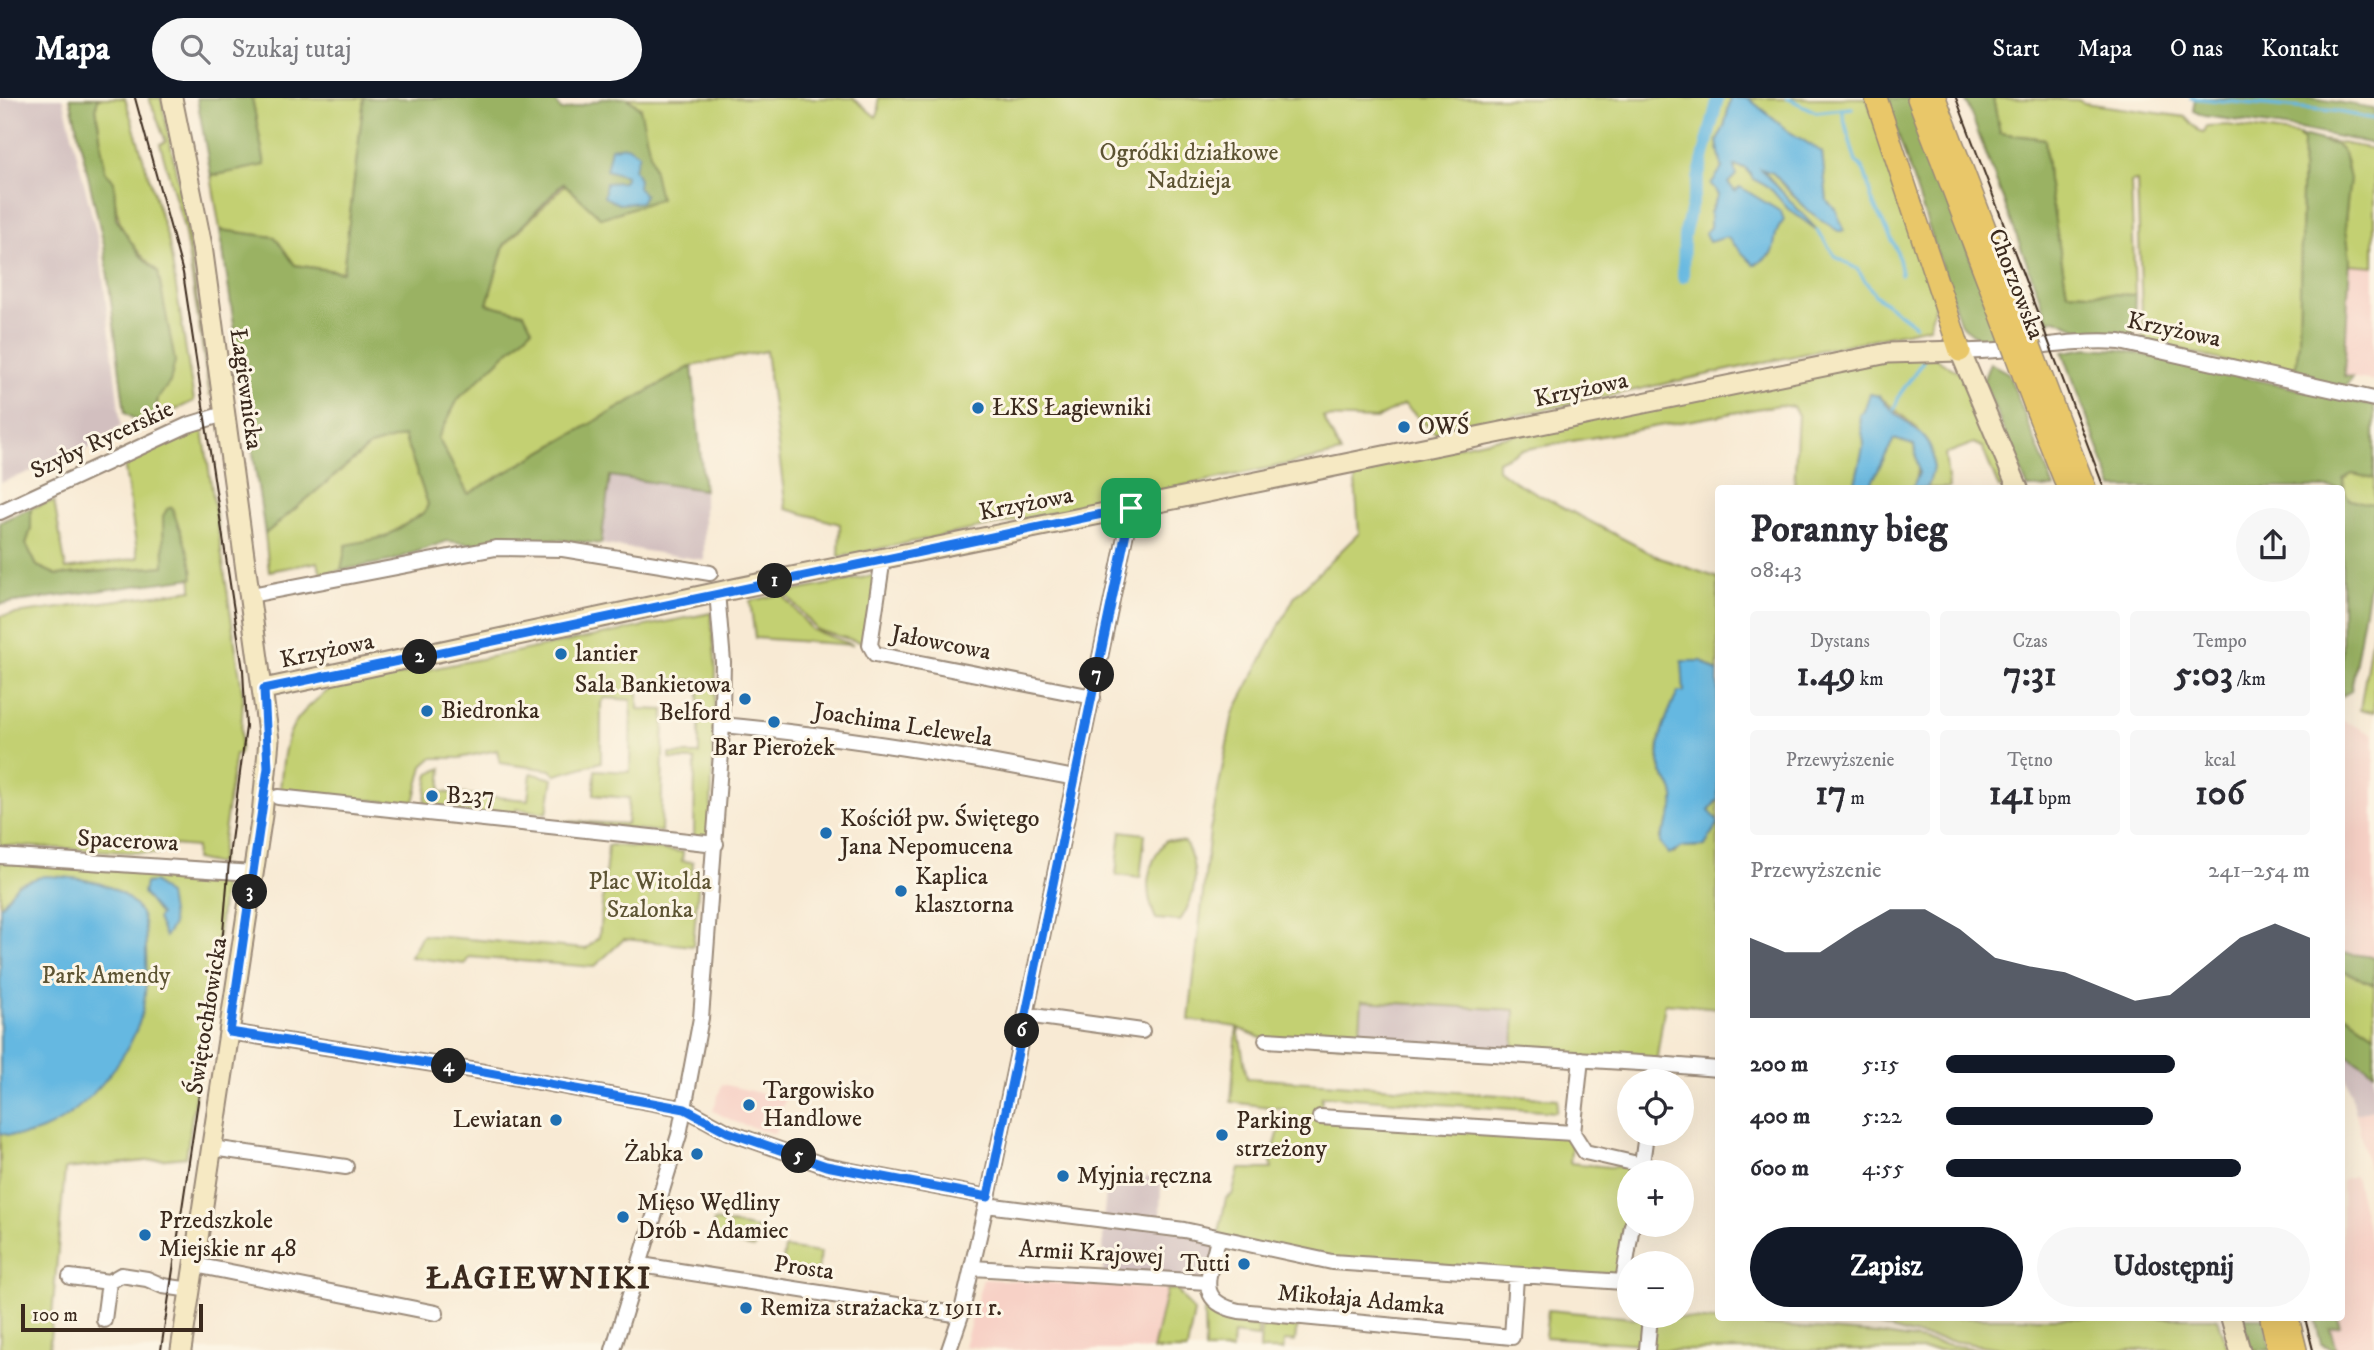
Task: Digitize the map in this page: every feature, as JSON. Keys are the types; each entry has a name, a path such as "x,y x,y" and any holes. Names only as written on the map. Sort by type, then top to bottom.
{"main road":[{"path":"1876,98 1961,351"},
{"name":"Chorzowska","path":"1918,98 2007,308"},
{"name":"Chorzowska","path":"1935,98 2043,404 2067,485"},
{"name":"Chorzowska","path":"2043,404 2084,485"},
{"path":"2272,1321 2278,1350"},
{"path":"2289,1321 2295,1350"}],"street":[{"name":"Łagiewnicka","path":"172,98 201,234 264,689"},
{"name":"Krzyżowa","path":"264,689 717,592 1820,365 1922,350 2000,351 2094,341 2120,342 2374,399"},
{"path":"1961,351 2017,485"},
{"name":"Szyby Rycerskie","path":"0,512 188,425 225,414"},
{"path":"949,1350 961,1315 987,1201 1131,508"},
{"path":"251,595 496,548 563,549 710,573"},
{"name":"Jałowcowa","path":"883,558 870,645 875,653 1093,697"},
{"path":"612,1350 641,1265 685,1109 701,1018 716,844 722,725 723,662 717,592"},
{"name":"Świętochłowicka","path":"181,1350 268,768 264,689"},
{"name":"Joachima Lelewela","path":"722,725 822,734 924,749 1075,778"},
{"path":"278,797 549,829 716,844"},
{"name":"Spacerowa","path":"0,856 253,873"},
{"path":"1026,1015 1142,1031"},
{"name":"Mikołaja Adamka","path":"230,1032 484,1072 685,1109 728,1132 826,1166 987,1201 1184,1230 1332,1262 1516,1277 1617,1282"},
{"path":"1266,1040 1715,1069"},
{"path":"1581,1059 1573,1133 1585,1152 1617,1162"},
{"path":"1655,1069 1656,1064"},
{"path":"1320,1117 1573,1133"},
{"path":"212,1148 346,1167"},
{"path":"1207,1282 1218,1238"},
{"path":"195,1265 436,1313"},
{"name":"Prosta","path":"641,1265 961,1315"},
{"name":"Armii Krajowej","path":"972,1268 1207,1282"},
{"path":"69,1277 109,1282 121,1275 191,1290"},
{"name":"Mikołaja Adamka","path":"1207,1282 1219,1307 1239,1311 1512,1336 1516,1277"},
{"path":"104,1320 109,1282"},
{"path":"2232,1321 2240,1350"},
{"path":"1647,1350 1649,1328"}],"shaded area":[{"path":"0,98 63,98 99,244 121,425 83,452 0,483"},
{"path":"2349,264 2374,266 2374,381 2344,376"},
{"path":"609,476 704,490 704,560 601,544"},
{"path":"2345,721 2374,735 2374,957 2345,953"},
{"path":"1362,1001 1515,1010 1513,1054 1359,1045"},
{"path":"2345,1053 2374,1072 2374,1109 2356,1113 2345,1073"},
{"name":"Targowisko Handlowe","path":"722,1084 785,1099 775,1134 735,1122 713,1111"},
{"path":"2374,1109 2374,1199 2356,1113"},
{"path":"2355,1176 2374,1256 2374,1350 2336,1350 2330,1328 2340,1326 2339,1321 2345,1321 2345,1178"},
{"path":"1108,1177 1161,1177 1160,1228 1218,1238 1207,1282 1103,1278 1103,1220"},
{"path":"983,1279 1167,1289 1153,1350 1002,1350 964,1346"}],"green space":[{"path":"70,98 98,98 96,107 105,172 114,181 116,219 140,255 158,272 175,361 170,382 158,398 154,420 142,424 125,413 104,245"},
{"path":"98,98 125,98 169,243 194,401 154,420 158,398 170,382 158,272 130,242 120,221 114,181 105,172 96,107"},
{"path":"149,98 161,98 187,224 210,396 184,228 160,144 166,142"},
{"path":"197,98 252,98 265,165 211,176"},
{"path":"252,98 364,98 343,272 295,265 274,237 220,230 211,176 265,165"},
{"path":"364,98 554,98 561,111 606,98 627,98 640,108 660,199 601,218 563,183 504,245 487,304 524,313 532,329 458,399 438,438 468,494 692,366 704,490 610,476 601,544 549,539 479,545 447,541 391,561 341,570 346,545 385,537 425,512 428,504 404,436 370,446 265,534 220,230 275,237 295,265 343,272"},
{"name":"Ogródki działkowe Nadzieja","path":"627,98 853,98 876,117 879,111 878,98 1731,98 1724,127 1717,141 1722,168 1718,195 1710,213 1710,227 1727,237 1754,264 1771,255 1781,212 1731,189 1728,183 1733,166 1746,168 1754,178 1771,189 1813,227 1761,168 1773,173 1792,195 1826,223 1836,210 1827,201 1822,152 1788,131 1748,98 1867,98 1936,300 1929,327 1435,433 1404,404 1376,419 1323,417 1341,453 839,557 840,524 786,509 766,351 692,366 468,494 438,438 458,399 532,329 524,313 487,304 504,246 641,108"},
{"path":"1886,98 1910,98 1998,331 1984,342 1961,325"},
{"path":"1965,98 1993,98 2000,133 2045,139 2048,180 2067,292 2135,295 2134,335 2087,333 2056,319 2050,320 2050,325"},
{"path":"1993,98 2078,100 2186,117 2199,131 2204,132 2207,126 2228,125 2298,135 2303,140 2299,343 2294,379 2143,340 2137,181 2131,182 2135,295 2067,292 2048,180 2045,139 2000,133"},
{"path":"2195,98 2312,98 2374,108 2374,144 2299,129 2204,116 2193,111"},
{"path":"2298,135 2336,145 2344,153 2350,179 2345,221 2350,258 2344,376 2352,377 2346,386 2294,379 2299,343 2303,140"},
{"path":"2324,140 2374,149 2374,266 2349,264 2345,226 2349,176 2347,164 2336,146"},
{"path":"2087,348 2123,350 2374,406 2374,478 2352,474 2343,479 2343,485 2112,485 2063,352"},
{"path":"1924,350 1971,381 2017,485 1998,485 1982,447 1974,443 1945,454 1949,485 1928,485 1918,429 1879,396 1870,394 1864,411 1864,443 1855,485 1794,485 1798,415 1793,407 1779,405 1521,450 1498,461 1498,469 1515,482 1660,558 1715,577 1715,670 1702,661 1683,661 1684,692 1666,719 1658,752 1662,773 1674,793 1672,813 1660,838 1674,853 1681,847 1705,846 1709,834 1709,810 1715,803 1715,1008 1665,1003 1656,1064 1513,1054 1515,1010 1362,1001 1359,1045 1266,1040 1238,1028 1247,1078 1558,1099 1556,1112 1322,1096 1320,1116 1573,1133 1570,1163 1617,1167 1617,1237 1628,1237 1626,1251 1617,1251 1617,1282 1332,1262 1218,1238 1226,1198 1232,1195 1239,1169 1272,1169 1271,1159 1285,1109 1231,1102 1237,1027 1189,1020 1210,831 1233,714 1295,596 1359,533 1354,468"},
{"path":"1990,363 2008,373 2053,485 2027,485 1983,381"},
{"path":"203,430 243,696 240,754 235,754 220,861 217,864 195,859 196,847 161,844 160,854 0,845 0,616 192,590 188,557 172,508 163,516 165,566 57,575 37,566 26,544 31,529 31,508 54,501 66,569 138,558 124,462"},
{"path":"404,436 428,504 425,512 385,537 347,545 341,570 321,574 318,562 269,571 265,534 370,446"},
{"path":"1893,439 1915,445 1918,467 1914,485 1870,485"},
{"path":"2352,474 2374,478 2374,504 2355,503 2346,496 2343,479"},
{"path":"2345,494 2350,500 2374,504 2374,557 2351,691 2345,694"},
{"path":"172,507 188,551 193,578 0,604 0,522 31,508 31,529 26,544 37,566 57,575 164,566 163,516 167,509"},
{"path":"881,574 870,645 817,630 785,593"},
{"path":"782,594 812,630 853,645 755,638 750,601"},
{"path":"711,613 716,671 710,833 705,837 694,837 695,760 670,759 670,754 699,754 699,680 674,680 638,688 638,709 664,710 661,832 559,821 627,824 629,798 594,795 594,792 595,770 630,772 631,700 605,698 601,703 601,762 556,775 551,770 500,763 497,750 459,758 432,758 423,766 414,802 406,804 280,790 290,732 304,712 330,689"},
{"path":"2374,621 2374,712 2360,710"},
{"path":"442,768 440,792 528,800 531,773 553,779 547,813 516,809 514,819 424,806 429,774"},
{"path":"1121,831 1145,834 1140,878 1116,875"},
{"path":"1166,840 1185,842 1193,863 1193,892 1180,921 1156,919 1149,898 1151,868"},
{"name":"Plac Witolda Szalonka","path":"608,846 683,852 682,861 693,862 692,876 699,877 693,946 624,939 594,967 469,957 465,964 410,957 422,935 586,949 599,937"},
{"name":"Park Amendy","path":"0,862 216,875 216,879 224,880 219,933 186,1157 65,1169 49,1350 0,1350"},
{"path":"2345,953 2374,957 2374,985 2345,971"},
{"path":"2345,971 2374,985 2374,1034 2345,1014"},
{"path":"2345,1014 2374,1034 2374,1072 2345,1053"},
{"path":"714,1221 758,1229 754,1248 711,1239"},
{"path":"785,1248 820,1253 817,1272 782,1267"},
{"path":"1167,1289 1177,1290 1194,1312 1187,1350 1153,1350"},
{"path":"1210,1306 1235,1324 1258,1327 1258,1337 1233,1334 1232,1350 1205,1350 1204,1311"},
{"path":"1548,1310 1617,1316 1617,1328 1643,1328 1642,1344 1545,1337"},
{"path":"1694,1319 1877,1334 1985,1350 1650,1350 1652,1328 1694,1328"},
{"path":"1270,1321 1297,1324 1295,1342 1284,1341 1283,1350 1260,1350 1261,1327 1266,1328"},
{"path":"1862,1321 2219,1321 2228,1350 2012,1350 1913,1335"},
{"path":"2244,1321 2265,1321 2271,1350 2251,1350"},
{"path":"2316,1321 2339,1321 2340,1326 2330,1328 2336,1350 2321,1344"}],"water":[{"path":"1731,98 1748,98 1788,131 1822,152 1827,201 1836,210 1844,231 1838,231 1807,210 1773,173 1761,169 1817,230 1788,209 1770,188 1753,179 1746,168 1734,166 1736,175 1728,183 1735,191 1740,187 1781,212 1784,220 1776,234 1773,250 1754,265 1727,237 1709,242 1705,233 1710,227 1710,213 1718,195 1711,184 1722,168 1717,141 1724,127"},
{"path":"627,146 639,154 634,169 639,179 638,188 645,195 641,202 619,204 604,197 606,183 623,182 626,176 606,170 611,148"},
{"path":"1870,394 1879,396 1889,408 1921,434 1933,455 1933,470 1928,485 1913,485 1919,473 1914,445 1894,439 1871,485 1855,485 1864,443 1859,415 1864,411"},
{"path":"1682,661 1702,661 1715,670 1715,803 1709,810 1715,818 1715,828 1705,846 1682,847 1669,854 1660,843 1673,809 1674,796 1662,772 1659,752 1669,710 1678,692 1684,692"},
{"path":"44,876 84,880 110,887 132,902 140,912 145,925 146,940 144,1005 131,1042 118,1063 84,1102 43,1130 21,1135 0,1133 0,907 18,884"},
{"path":"154,882 168,895 173,925 165,937 157,919 160,915 143,893 145,883"}],"waterway":[{"path":"1683,277 1684,236 1718,98"},
{"path":"1787,98 1816,112 1852,108"},
{"path":"2191,98 2334,111 2374,119"},
{"path":"1842,111 1856,162 1865,173 1875,207 1898,253 1901,275"},
{"path":"1817,230 1836,257 1857,269 1875,295 1915,325"},
{"path":"1894,409 1900,394 1923,361"}],"tram line":[{"path":"135,98 183,273 243,670 246,727 230,849 223,933 161,1350"},
{"path":"1956,98 2103,485"},
{"path":"2306,1321 2313,1350"}],"place":[{"name":"ŁKS Łagiewniki","path":"978,408"},
{"name":"OWŚ","path":"1404,427"},
{"name":"lantier","path":"561,654"},
{"name":"Sala Bankietowa Belford","path":"745,699"},
{"name":"Biedronka","path":"427,711"},
{"name":"Bar Pierożek","path":"774,722"},
{"name":"B237","path":"432,796"},
{"name":"Kościół pw. Świętego Jana Nepomucena","path":"826,833"},
{"name":"Kaplica klasztorna","path":"901,891"},
{"name":"Targowisko Handlowe","path":"749,1105"},
{"name":"Lewiatan","path":"556,1120"},
{"name":"Parking strzeżony","path":"1222,1135"},
{"name":"Żabka","path":"697,1154"},
{"name":"Myjnia ręczna","path":"1063,1176"},
{"name":"Mięso Wędliny Drób - Adamiec","path":"623,1217"},
{"name":"Przedszkole Miejskie nr 48","path":"145,1235"},
{"name":"Tutti","path":"1244,1264"},
{"name":"Remiza strażacka z 1911 r.","path":"746,1308"}],"district":[{"name":"ŁAGIEWNIKI","path":"539,1279"}],"route":[{"path":"1131,508 988,1197 826,1166 728,1132 685,1109 484,1072 230,1032 268,768 269,740 264,689 469,647 579,621 1131,508"}]}
